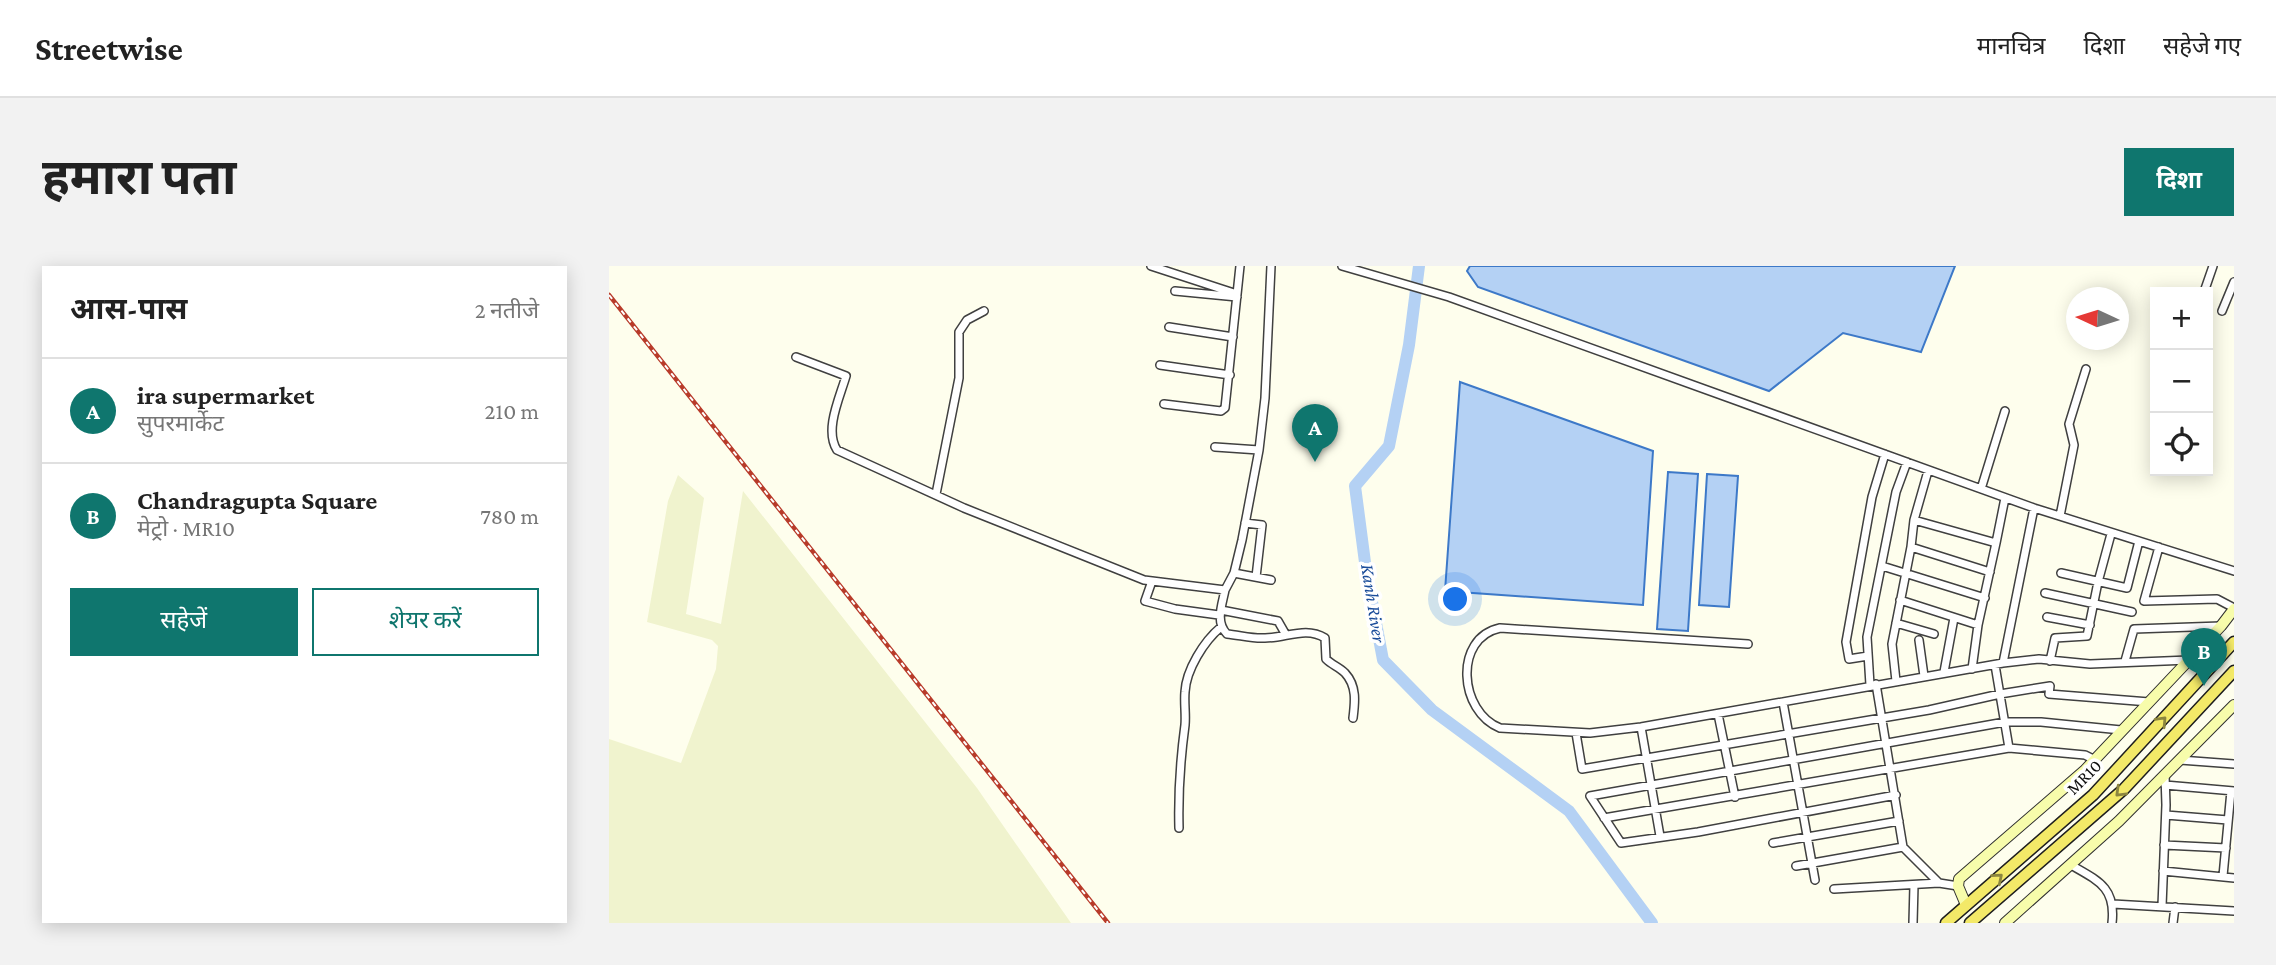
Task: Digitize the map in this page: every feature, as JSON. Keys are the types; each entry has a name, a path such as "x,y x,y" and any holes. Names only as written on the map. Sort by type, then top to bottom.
{"main road":[{"name":"MR10","path":"1946,923 2093,795 2234,642"},
{"name":"MR10","path":"1970,923 2124,789 2234,671"}],"street":[{"path":"1151,266 1237,295"},
{"path":"1164,404 1221,411 1227,402 1240,266"},
{"path":"1271,266 1265,398 1259,450 1234,573 1225,590 1220,613 1221,627 1227,634 1260,638 1312,633 1325,638 1327,659 1345,673 1352,684 1355,702 1353,718"},
{"path":"1342,266 1449,298 2034,508 2234,571"},
{"path":"2206,287 2213,266"},
{"path":"2222,311 2234,282"},
{"path":"1175,291 1237,295"},
{"path":"936,494 959,378 959,332 967,320 985,310"},
{"path":"1168,327 1233,337"},
{"path":"796,357 846,376 833,425 833,444 837,450 1070,551 1144,580 1225,590"},
{"path":"1160,365 1230,375"},
{"path":"2060,516 2074,445 2069,424 2086,369"},
{"path":"1981,489 2005,411"},
{"path":"1215,447 1259,450"},
{"path":"1868,656 1849,659 1846,642 1872,497 1885,454"},
{"path":"1906,462 1896,492 1867,637 1868,656 1882,716 1903,847 1939,883"},
{"path":"1896,681 1892,644 1915,520 1928,471"},
{"path":"1972,669 1978,625 2005,498"},
{"path":"2009,748 2000,694 1999,664 2034,508"},
{"path":"1915,520 1996,543"},
{"path":"1245,523 1262,525 1256,577"},
{"path":"2050,661 2055,638 2087,636 2111,534"},
{"path":"2061,573 2127,588 2139,541"},
{"path":"1911,547 1990,572"},
{"path":"1966,905 1958,886 1959,879 2095,760 2190,660 2234,609 2217,599 2144,601 2159,547"},
{"path":"1882,566 1985,598"},
{"path":"1234,573 1271,580"},
{"path":"1152,581 1145,601 1175,609 1278,621 1286,635"},
{"path":"2045,593 2132,612"},
{"path":"1900,600 1978,625"},
{"path":"2047,617 2090,625"},
{"path":"1944,672 1955,618"},
{"path":"1896,623 1934,634"},
{"path":"2125,661 2134,629 2221,626"},
{"path":"1179,828 1177,783 1185,720 1185,689 1192,668 1211,635 1221,627"},
{"path":"1748,644 1500,628 1482,635 1469,656 1468,692 1477,712 1487,723 1500,727 1576,733 1641,727 1944,672 2039,659 2104,663 2190,660"},
{"path":"1919,640 1924,676"},
{"path":"2104,663 2105,654"},
{"path":"1576,733 1581,769 1929,710 2050,686 2049,694 2149,702"},
{"path":"1783,702 1815,880"},
{"path":"2005,923 2165,780 2180,760 2234,705"},
{"path":"1719,714 1728,772 1735,797"},
{"path":"1896,795 1698,832 1621,843 1590,796 2005,722 2041,722 2121,730"},
{"path":"1641,727 1660,836"},
{"path":"1604,818 2009,748 2085,755 2095,760"},
{"path":"2180,760 2234,764"},
{"path":"2165,780 2232,791 2223,876"},
{"path":"2162,906 2165,780"},
{"path":"2166,815 2228,820"},
{"path":"1773,843 1899,821"},
{"path":"2164,845 2226,848"},
{"path":"1795,866 1903,847"},
{"path":"2071,865 2099,881 2111,896 2112,923"},
{"path":"2163,871 2234,878"},
{"path":"1833,888 1939,883 1958,886"},
{"path":"1913,923 1914,885"},
{"path":"2113,904 2234,911"},
{"path":"2173,923 2175,907"}],"green space":[{"path":"678,475 704,498 686,614 721,624 743,491 977,788 1071,923 609,923 609,739 681,763 716,669 718,646 712,640 647,622 668,501"}],"water":[{"path":"1470,266 1955,266 1921,352 1843,333 1769,391 1478,287 1467,271"},
{"path":"1460,382 1653,451 1643,605 1445,591"},
{"path":"1668,472 1698,474 1688,631 1657,629"},
{"path":"1707,474 1738,476 1729,607 1699,605"}],"waterway":[{"name":"Kanh River","path":"1419,266 1409,345 1389,446 1355,486 1366,570 1383,660 1432,710 1569,811 1652,923"}],"railway":[{"path":"609,295 1108,923"}],"place":[{"name":"ira supermarket","path":"1315,462"},
{"name":"Chandragupta Square","path":"2204,686"}]}
